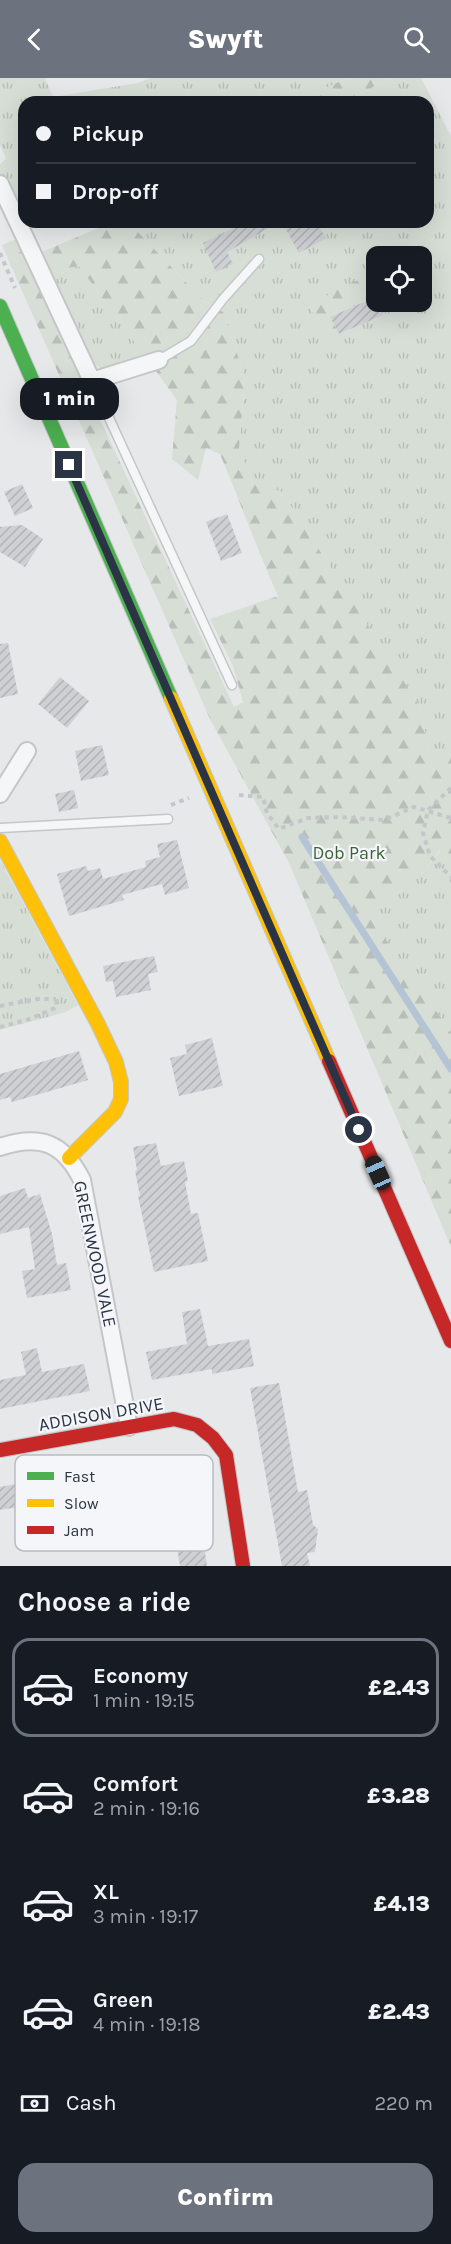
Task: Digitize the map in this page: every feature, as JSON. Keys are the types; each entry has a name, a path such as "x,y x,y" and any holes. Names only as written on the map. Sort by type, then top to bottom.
{"main road":[{"path":"0,306 451,1341"},
{"path":"0,841 74,977 116,1062 121,1082 121,1099 114,1112 69,1158"},
{"name":"ADDISON DRIVE","path":"0,1450 174,1419 197,1425 213,1438 226,1455 243,1566"}],"street":[{"path":"0,184 18,223"},
{"path":"21,228 92,381 159,360"},
{"path":"0,794 27,751"},
{"name":"GREENWOOD VALE","path":"0,1147 16,1142 42,1142 55,1146 69,1158 82,1180 129,1427"}],"lane":[{"path":"159,360 191,341 223,299 259,259"},
{"path":"92,381 232,685"},
{"path":"0,828 168,819"}],"path":[{"path":"451,788 428,810 423,833 430,856 451,877"},
{"path":"238,795 263,797 267,813 279,830 309,818 384,820 416,808 451,818"},
{"path":"0,1006 36,999 56,999 64,994"},
{"path":"0,1027 30,1019 57,1007 56,999"}],"green space":[{"path":"0,78 45,78 53,96 18,96 18,206 0,173 0,164 6,158 0,145"},
{"path":"150,78 347,78 310,96 59,96 138,83"},
{"path":"347,78 389,78 357,96 310,96"},
{"path":"389,78 421,78 430,96 357,96"},
{"path":"434,103 451,136 451,753 433,771 419,705 282,492 257,485 252,481 239,449 245,377 223,312 203,300 135,229 249,228 255,237 269,228 434,228"},
{"name":"Dob Park","path":"99,228 138,228 136,230 203,300 223,312 245,377 239,449 252,481 257,485 282,492 419,705 433,771 451,753 451,884 440,850 422,873 368,914 451,1032 451,1247 289,863 210,719 2,245 16,239 234,707 243,702 233,666 210,619 278,596 220,454 206,448 198,480 172,459 177,400 79,266 47,272 39,253"},
{"path":"79,266 145,356 109,370 98,366 90,357 47,272"},
{"path":"366,277 366,301 330,317 339,334 321,325 310,307 340,287"},
{"path":"441,850 451,884 451,1032 368,914 422,873"},
{"path":"0,860 78,1005 66,1012 0,1030"}],"building":[{"path":"234,228 269,228 227,252 233,264 216,272 203,243"},
{"path":"285,228 320,228 326,238 299,253"},
{"path":"366,301 366,312 382,312 383,315 339,334 330,317"},
{"path":"22,484 33,508 15,516 4,492"},
{"path":"227,514 242,553 221,561 206,522"},
{"path":"22,525 43,539 25,567 0,552 0,527"},
{"path":"8,643 18,694 0,698 0,644"},
{"path":"60,677 89,701 67,728 38,704"},
{"path":"102,745 109,775 81,781 75,751"},
{"path":"74,790 78,808 59,812 55,794"},
{"path":"177,840 189,888 165,895 162,884 122,895 124,900 69,916 57,874 86,866 88,871 100,868 103,879 146,867 145,861 160,857 157,844"},
{"path":"154,956 158,972 148,974 151,990 116,997 113,981 106,982 103,966"},
{"path":"212,1038 223,1086 179,1096 170,1058 187,1054 185,1045"},
{"path":"79,1051 88,1080 12,1102 10,1097 0,1100 0,1074"},
{"path":"156,1143 161,1166 184,1161 191,1214 198,1213 208,1261 154,1272 138,1196 140,1196 133,1147"},
{"path":"25,1188 28,1198 40,1194 52,1234 57,1265 66,1263 71,1290 27,1298 22,1271 35,1269 29,1227 0,1234 0,1196"},
{"path":"200,1309 208,1346 249,1339 254,1366 212,1374 212,1369 152,1380 146,1352 187,1344 182,1312"},
{"path":"37,1348 42,1372 84,1364 90,1391 0,1409 0,1380 26,1375 21,1352"},
{"path":"279,1383 298,1492 307,1490 313,1525 318,1529 315,1552 307,1553 310,1566 282,1566 250,1388"},
{"path":"15,1484 15,1507 0,1510 0,1487"},
{"path":"178,1551 205,1551 207,1566 180,1566"}],"waterway":[{"path":"302,837 451,1069"}],"traffic: fast":[{"path":"0,306 171,698"}],"traffic: slow":[{"path":"171,698 329,1061"},
{"path":"0,841 98,1024 116,1062 121,1082 121,1099 115,1112 69,1158"}],"traffic: jam":[{"path":"329,1061 451,1341"},
{"path":"0,1450 174,1419 197,1425 213,1438 226,1455 243,1566"}],"route":[{"path":"69,465 359,1130"}]}
